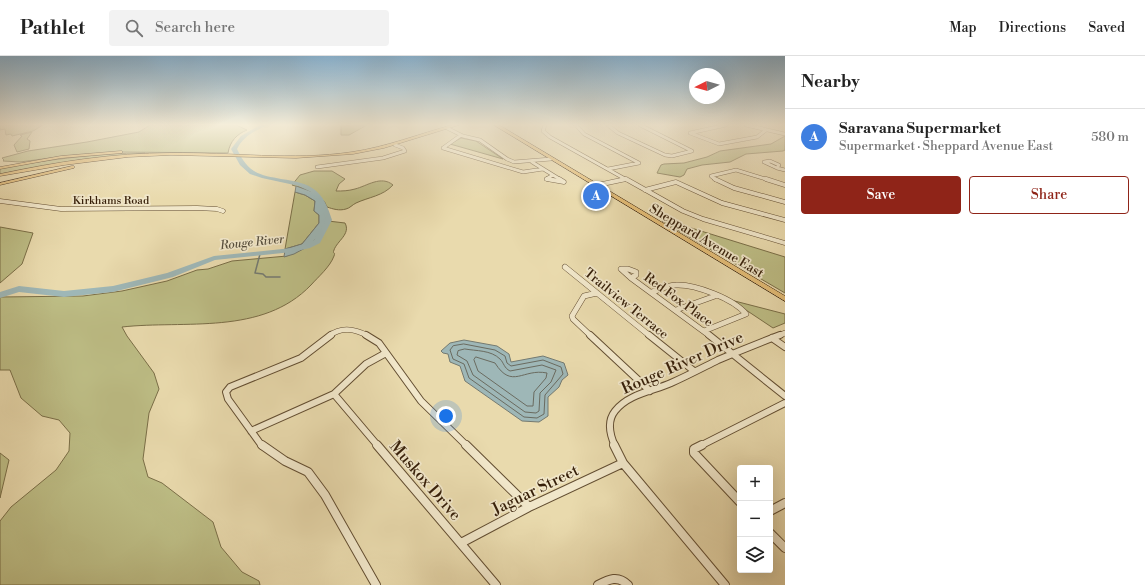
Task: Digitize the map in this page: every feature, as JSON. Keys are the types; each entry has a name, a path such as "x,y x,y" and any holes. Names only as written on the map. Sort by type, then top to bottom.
{"main road":[{"path":"0,161 15,163 52,158 115,153 273,156 337,155 374,150"},
{"name":"Sheppard Avenue East","path":"537,150 595,186 785,299"},
{"path":"0,175 88,160 181,154"},
{"path":"0,184 95,162 161,155"},
{"path":"0,168 52,158"}],"street":[{"path":"317,167 382,158 405,151 404,150"},
{"path":"449,150 523,172 543,169"},
{"path":"495,150 510,160 521,163 551,158"},
{"path":"573,150 696,217 785,243"},
{"path":"608,169 639,163 614,150"},
{"path":"654,150 665,155 674,155 692,151 689,150"},
{"path":"532,162 553,176"},
{"path":"777,168 785,170"},
{"path":"785,185 737,171 728,171 711,176 716,180 737,189 785,202"},
{"path":"595,186 626,179"},
{"path":"645,190 676,182 722,203 785,220"},
{"name":"Kirkhams Road","path":"0,201 61,209 197,208 223,211"},
{"name":"Trailview Terrace","path":"565,266 694,371"},
{"name":"Red Fox Place","path":"631,278 704,331 785,396"},
{"path":"652,292 674,285 683,286 735,304 744,310 746,314 704,331"},
{"path":"597,293 584,296 572,316 573,320 650,390"},
{"path":"676,310 715,296"},
{"path":"376,585 325,495 308,472 285,461 264,447 228,399 226,392 230,387 301,358 337,330 358,332 371,336 379,343 421,401 529,507"},
{"name":"Rouge River Drive","path":"726,585 622,463 611,435 611,423 614,412 622,403 650,390 671,383 731,354 785,333"},
{"path":"772,338 785,347"},
{"path":"251,430 334,394 366,364 386,353"},
{"name":"Muskox Drive","path":"334,394 496,585"},
{"path":"739,501 700,461 694,453 694,449 785,403"},
{"name":"Jaguar Street","path":"461,543 529,507 622,463"},
{"path":"773,509 785,503"},
{"path":"773,536 785,548"},
{"path":"598,585 609,578 619,578 628,585"}],"green space":[{"path":"16,150 26,150 17,152"},
{"path":"37,150 229,150 228,153 118,152 65,156 20,162 3,161 4,160 2,158"},
{"path":"470,150 489,150 503,159"},
{"path":"785,150 746,154 730,162 702,165 687,169 684,175 680,177 657,173 661,165 684,163 707,157 720,151"},
{"path":"145,153 72,161 0,174 0,168 36,162 90,156"},
{"path":"314,171 332,171 345,179 339,184 336,191 352,190 379,181 388,182 393,185 385,192 356,203 347,209 336,210 327,207 321,198 312,192 292,185 300,175"},
{"path":"295,192 305,195 315,201 314,211 319,215 319,223 302,244 285,249"},
{"path":"328,221 345,223 346,231 336,247 334,251 335,254 327,268 311,285 291,301 270,312 246,319 222,322 122,327 154,373 159,389 149,413 143,459 148,477 162,483 213,522 221,547 242,572 259,581 260,585 0,585 0,521 11,507 56,470 69,451 70,433 59,420 42,416 21,398 10,370 0,370 0,297 83,296 122,291 167,281 197,270 208,269 232,261 287,256 328,223"},
{"path":"662,221 675,223 785,257 785,293"},
{"path":"0,227 33,233 22,264 0,283"},
{"path":"723,298 785,314 785,323 773,328 737,304"},
{"path":"0,453 9,460 0,498"}],"water":[{"name":"Rouge River","path":"296,186 316,193 325,203 329,223 325,230 307,247 294,254 284,257 285,249 302,244 319,223 319,215 314,211 315,201 305,195 295,192"},
{"path":"464,340 497,346 509,354 511,362 543,356 564,363 568,375 562,380 559,387 548,397 548,416 539,422 522,421 465,381 460,366 450,362 448,354 441,351 450,343"}],"waterway":[{"name":"Rouge River","path":"0,295 19,289 64,294 113,289 170,275 214,258 292,250 307,246 317,241 329,220 323,202 313,191 302,185 264,177 252,172 242,164 234,150"},
{"path":"260,254 255,273 263,274 266,277 280,277"}],"place":[{"name":"Saravana Supermarket","path":"596,196"}]}
